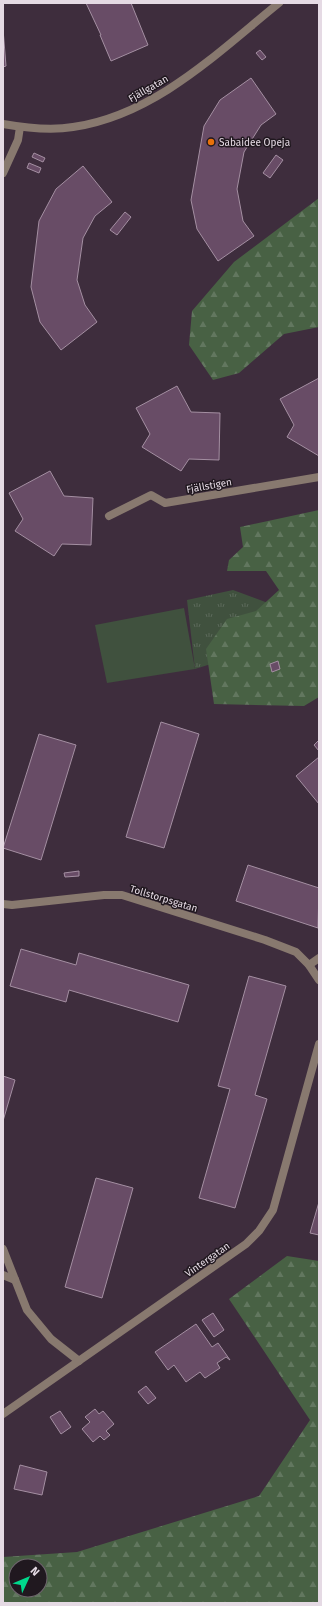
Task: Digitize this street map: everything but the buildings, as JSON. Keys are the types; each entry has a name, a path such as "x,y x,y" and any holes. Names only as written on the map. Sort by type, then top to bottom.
{"street":[{"name":"Fjällgatan","path":"3,124 20,127 52,129 72,128 107,120 139,107 175,84 279,3"},
{"path":"3,173 18,140 20,127"},
{"name":"Fjällstigen","path":"108,516 151,495 165,503 319,477"},
{"name":"Tollstorpsgatan","path":"3,904 12,905 104,895 122,895 265,940 296,952 309,965"},
{"path":"319,958 309,965 319,980"},
{"name":"Vintergatan","path":"3,1414 246,1244 259,1231 273,1210 319,1044"},
{"path":"3,1249 27,1310 52,1339 78,1361"},
{"path":"3,1275 14,1280"}],"green space":[{"path":"319,198 319,327 284,334 239,373 213,380 189,345 192,311 234,262"},
{"path":"319,510 319,697 304,706 214,704 206,649 227,619 256,611 279,590 266,571 227,571 229,560 243,547 240,527"},
{"path":"233,590 292,612 252,651 195,669 187,600"},
{"path":"184,608 195,669 107,683 95,625"},
{"path":"287,1256 319,1261 319,1603 3,1603 3,1557 77,1552 259,1496 310,1420 229,1299"}],"place":[{"name":"Sabaidee Opeja","path":"211,142"}]}
